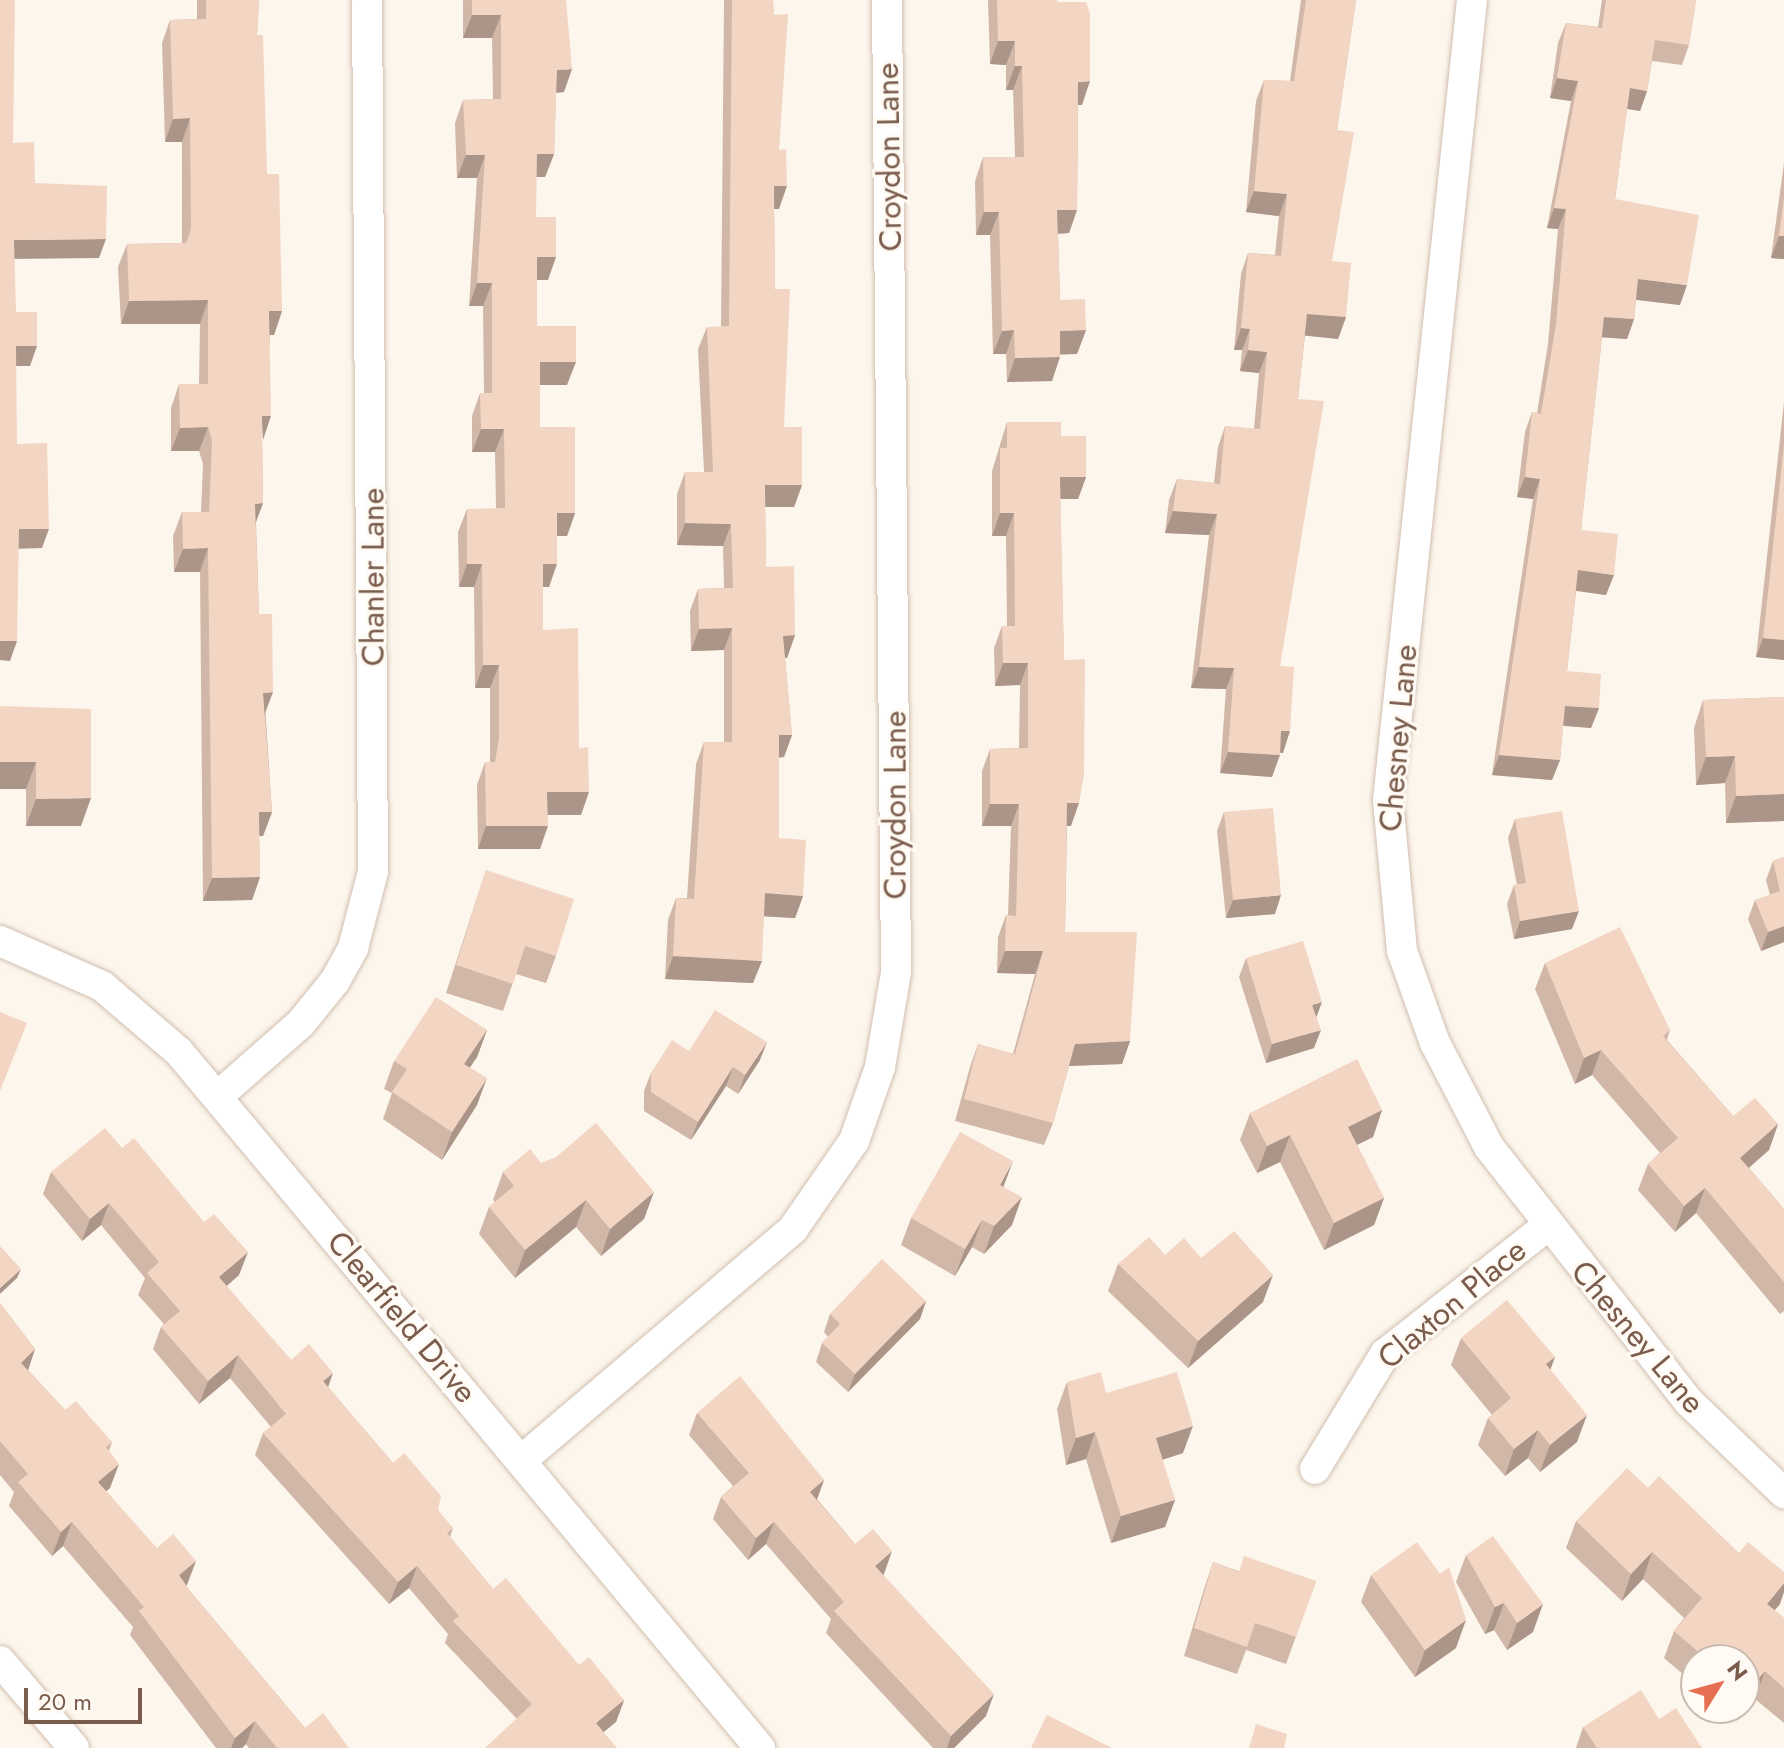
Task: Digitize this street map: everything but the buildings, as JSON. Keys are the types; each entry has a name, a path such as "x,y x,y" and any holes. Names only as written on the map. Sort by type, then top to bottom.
{"street":[{"name":"Chanler Lane","path":"217,1097 301,1023 335,981 353,948 373,872 367,0"},
{"name":"Croydon Lane","path":"523,1459 793,1229 854,1141 880,1067 896,972 887,0"},
{"name":"Chesney Lane","path":"1472,0 1387,850 1402,951 1435,1043 1489,1147 1546,1227 1689,1402 1784,1493"},
{"name":"Clearfield Drive","path":"0,941 70,968 132,1007 217,1097 523,1459 760,1748"},
{"name":"Claxton Place","path":"1315,1469 1385,1354 1546,1227"},
{"path":"0,1661 74,1748"}]}
